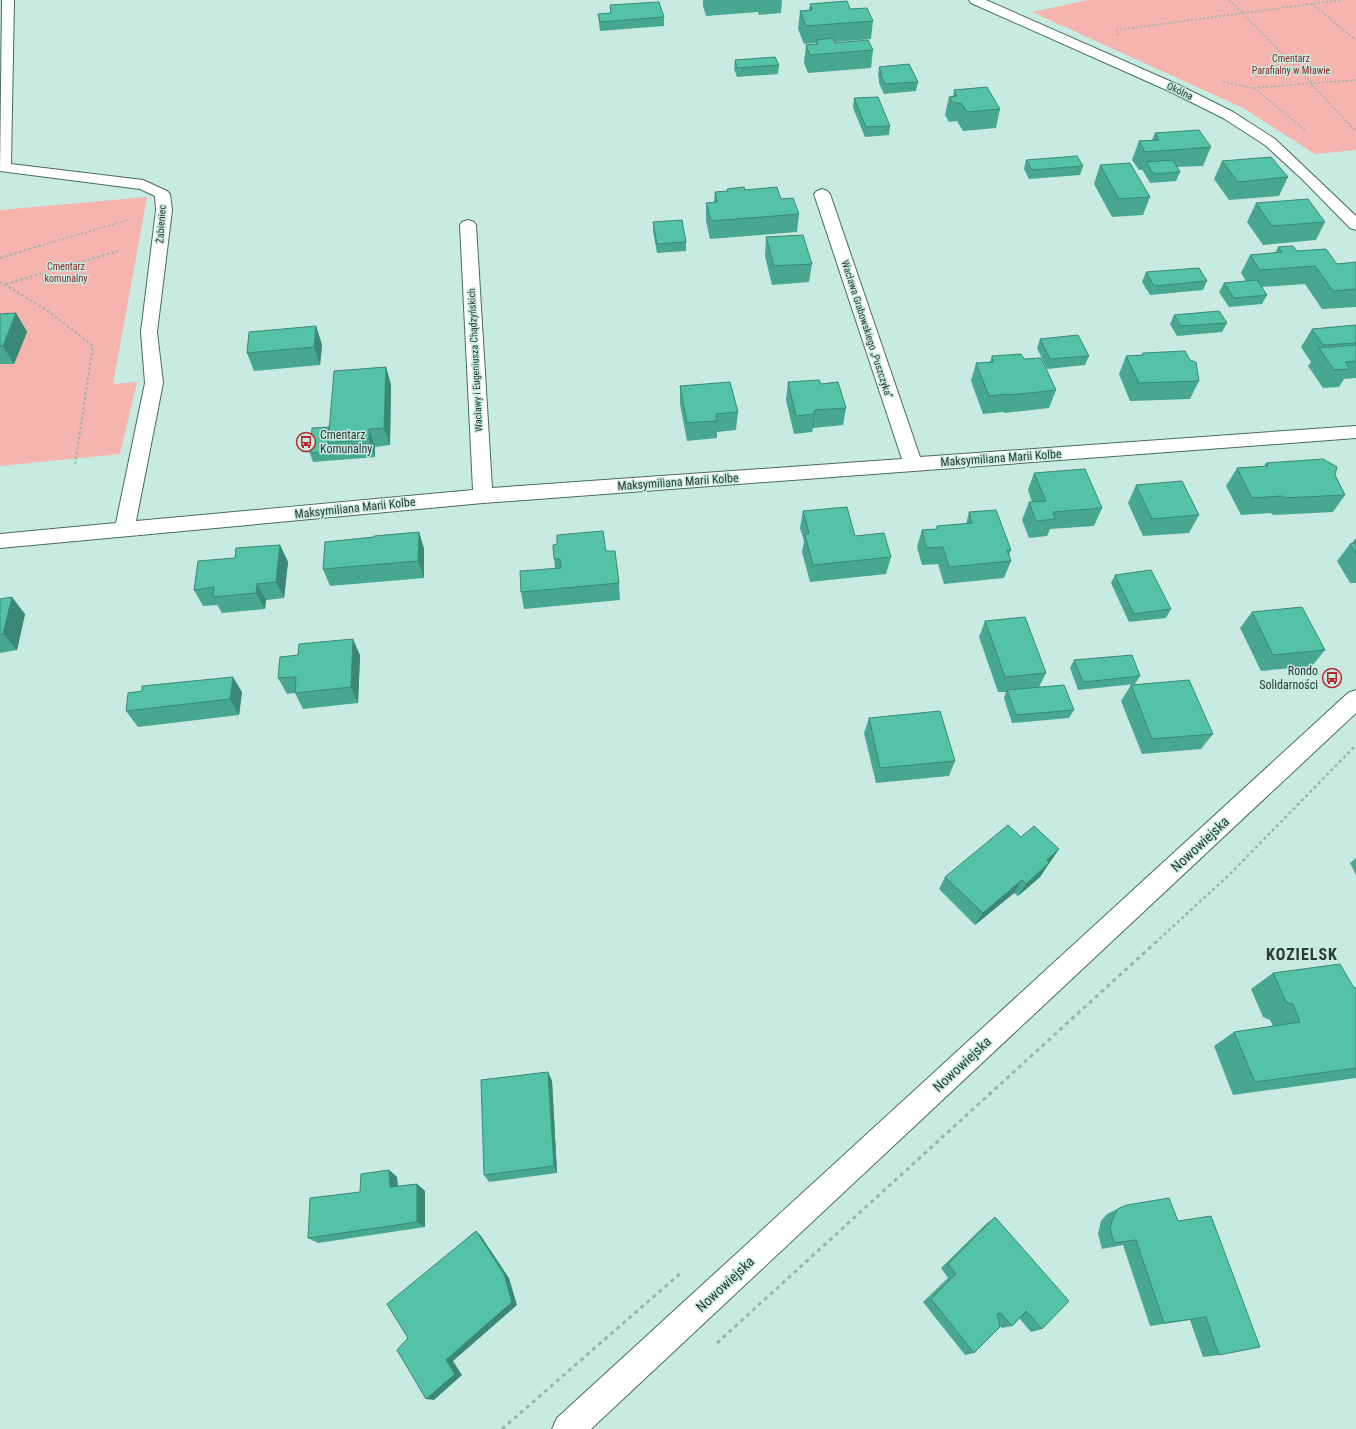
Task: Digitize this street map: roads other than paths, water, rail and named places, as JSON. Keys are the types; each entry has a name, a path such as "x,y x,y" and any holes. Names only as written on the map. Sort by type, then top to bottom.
{"street":[{"name":"Żabieniec","path":"8,0 4,168 143,185 162,194 164,210 149,332 154,383 124,530"},
{"name":"Okólna","path":"975,0 1176,89 1228,115 1270,142 1307,176 1356,225"},
{"name":"Wacława Grabowskiego „Puszczyka”","path":"822,194 912,464"},
{"name":"Wacławy i Eugeniusza Chądzyńskich","path":"468,225 483,496"},
{"name":"Maksymiliana Marii Kolbe","path":"0,541 483,496 1356,432"},
{"name":"Nowowiejska","path":"568,1429 1356,699"}],"place":[{"name":"Cmentarz Komunalny","path":"306,442"},
{"name":"Rondo Solidarności","path":"1332,678"}],"district":[{"name":"KOZIELSK","path":"1302,954"}],"park label":[{"name":"Cmentarz Parafialny w Mławie","path":"1291,64"},
{"name":"Cmentarz komunalny","path":"66,272"}]}
